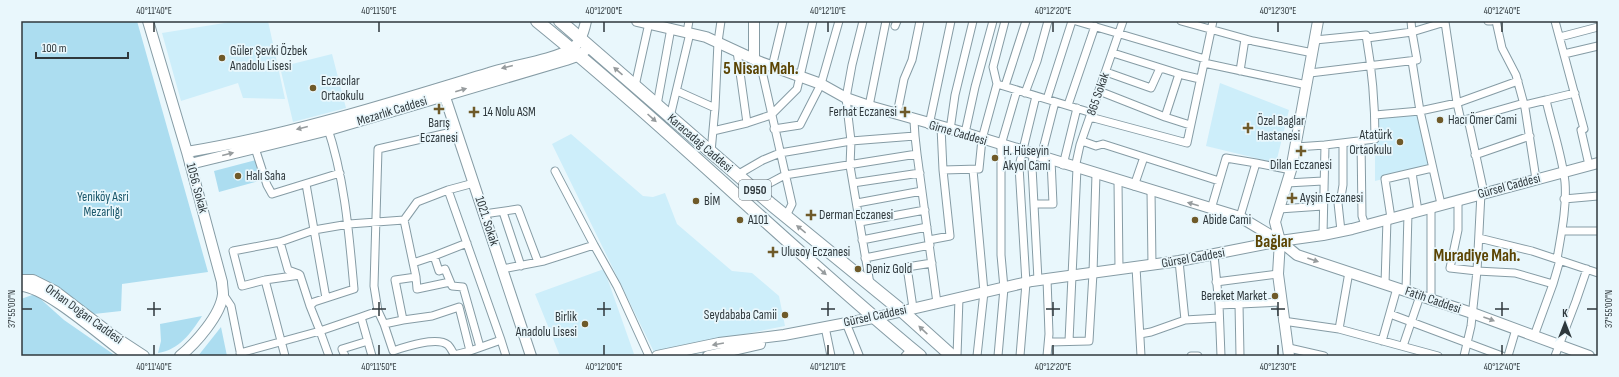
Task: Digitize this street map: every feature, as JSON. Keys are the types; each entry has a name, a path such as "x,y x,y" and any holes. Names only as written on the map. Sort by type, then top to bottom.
{"highway":[{"name":"Karacadağ Caddesi","path":"537,21 576,52 912,354"},
{"name":"Karacadağ Caddesi","path":"561,21 755,191 870,284 908,309 952,356"}],"street":[{"name":"1056. Sokak","path":"148,21 214,250 222,282 223,294"},
{"path":"561,21 568,21"},
{"path":"585,42 586,21"},
{"name":"Girne Caddesi","path":"637,21 688,32 718,42 757,61 821,84 846,98 869,106 945,129 966,133 1022,152 1240,217 1280,241"},
{"path":"670,117 677,91 689,21"},
{"path":"711,152 718,42 722,21"},
{"path":"754,21 757,61 792,204 786,216"},
{"path":"772,67 783,21"},
{"path":"713,131 747,123 770,115 797,89 813,21"},
{"path":"774,129 800,125 821,84 839,21"},
{"path":"863,21 852,65 846,98 851,141 850,166 870,284"},
{"path":"869,106 886,21"},
{"path":"896,114 904,79 912,60 920,21"},
{"path":"929,124 951,21"},
{"path":"865,258 929,243 950,236 943,170 945,129 973,21"},
{"path":"966,133 975,87 993,21"},
{"path":"943,170 979,169 982,139 996,84 993,67 1005,21"},
{"path":"1005,86 1026,21"},
{"path":"1025,93 1037,60 1048,21"},
{"path":"1047,99 1072,21"},
{"path":"1076,21 1093,24 1204,61 1240,71 1307,85"},
{"name":"865 Sokak","path":"1069,341 1076,168 1082,141 1123,21"},
{"path":"1181,21 1245,39 1313,53"},
{"path":"996,84 1068,105 1091,115 1187,143 1213,21"},
{"path":"1318,21 1310,74 1296,147 1291,170 1275,222 1280,241 1278,274 1280,302 1289,352 1324,356"},
{"path":"1310,74 1417,60 1411,21"},
{"path":"1496,21 1502,48 1518,81 1524,104 1536,179"},
{"path":"1555,21 1584,129 1581,130 1594,164"},
{"path":"1315,40 1366,35 1367,38 1412,32 1445,22 1461,121 1524,104 1575,93"},
{"path":"635,86 649,23"},
{"path":"1068,105 1093,24"},
{"path":"1560,37 1598,27"},
{"path":"657,105 671,28"},
{"path":"1296,147 1374,139 1375,115 1367,38"},
{"path":"1240,71 1245,39"},
{"name":"Mezarlık Caddesi","path":"190,164 256,148 443,91 503,68 576,52 585,42"},
{"path":"1564,54 1598,46"},
{"path":"738,51 747,123"},
{"path":"1113,52 1179,74 1200,79"},
{"path":"1412,61 1420,111 1432,168 1436,206 1431,300"},
{"path":"1106,72 1151,88 1160,68"},
{"path":"1165,118 1179,74"},
{"path":"1375,115 1420,111 1457,103 1518,81"},
{"path":"998,356 1004,288 1001,255 1001,145 1017,90"},
{"name":"1021. Sokak","path":"443,91 531,356"},
{"path":"677,91 715,108"},
{"path":"1099,91 1165,118 1190,125"},
{"path":"1020,356 1026,283 1019,166 1036,96"},
{"path":"1534,336 1553,284 1562,231 1564,199 1563,172 1546,100"},
{"path":"1034,204 1053,204 1042,158 1055,102"},
{"path":"1063,164 1077,108"},
{"path":"1464,356 1472,313 1477,271 1482,193 1468,119"},
{"path":"914,120 917,154 937,303"},
{"name":"Mezarlık Caddesi","path":"187,152 327,126"},
{"path":"310,306 314,302 354,289 349,224 340,173 327,126"},
{"path":"456,131 378,149 374,286 378,311 393,351 428,342 443,342 449,345 454,355 501,340"},
{"path":"737,174 780,153 851,141 915,136"},
{"path":"1476,155 1530,136"},
{"path":"1361,140 1362,216 1365,226"},
{"path":"1082,141 1096,146 1103,144 1219,181"},
{"path":"1341,231 1338,203 1341,197 1343,185 1344,143"},
{"path":"1323,235 1325,144"},
{"path":"256,148 267,185 272,194 340,173"},
{"path":"755,191 785,175 850,166 917,154"},
{"path":"1134,186 1144,157"},
{"path":"1042,158 1032,167 1034,204 1049,342 1048,356"},
{"path":"1211,209 1226,158 1291,170"},
{"path":"1240,217 1256,163"},
{"name":"Gürsel Caddesi","path":"784,335 873,318 924,305 1026,283 1179,261 1280,241 1323,235 1365,226 1482,193 1594,164"},
{"path":"1385,284 1389,219 1385,179 1432,168"},
{"path":"973,170 984,292 977,356"},
{"path":"555,171 617,286 649,356"},
{"path":"853,183 920,173"},
{"path":"1382,341 1390,314 1402,290 1413,212 1412,173"},
{"path":"1049,342 1089,341 1096,174"},
{"path":"1118,181 1119,269"},
{"path":"1287,183 1323,181"},
{"path":"450,282 417,289 416,277 404,220 417,202 448,190 474,183"},
{"path":"306,184 326,298"},
{"path":"448,190 506,356"},
{"path":"856,203 922,191"},
{"path":"1151,191 1152,265"},
{"path":"1564,199 1598,196"},
{"path":"1458,200 1458,230 1450,268 1515,273 1553,284"},
{"path":"1279,209 1323,206"},
{"path":"484,214 518,209 531,249 538,262"},
{"path":"860,222 925,210"},
{"path":"503,212 521,266"},
{"path":"300,275 265,280 242,286 233,251 280,242 314,230 349,224 404,220"},
{"path":"862,240 927,227"},
{"path":"1562,231 1598,231"},
{"path":"1479,238 1532,251 1598,273"},
{"name":"Fatih Caddesi","path":"1280,241 1297,255 1472,313 1589,356"},
{"path":"280,242 288,270 300,275 329,356"},
{"path":"413,263 467,243"},
{"path":"502,269 538,262 594,245"},
{"path":"1214,255 1219,305 1221,356"},
{"path":"434,256 439,271 446,269 450,282 454,288 463,287 480,347"},
{"path":"1179,261 1185,320"},
{"path":"908,309 907,267 932,263"},
{"path":"1136,267 1141,356"},
{"path":"1555,356 1576,301 1586,269"},
{"path":"1339,329 1349,272"},
{"path":"1216,282 1278,274"},
{"path":"404,320 395,280 416,277"},
{"name":"Orhan Doğan Caddesi","path":"21,280 33,280 55,291 115,338 144,356"},
{"path":"265,280 285,356"},
{"path":"21,286 38,290 52,299 128,356"},
{"path":"223,294 231,306 240,355 258,353 281,343 320,332 378,311"},
{"path":"180,356 188,352 215,314 223,294"},
{"path":"1402,346 1412,322 1420,296"},
{"path":"956,356 959,298"},
{"path":"1219,305 1280,302"},
{"path":"1239,304 1240,356"},
{"path":"384,324 432,316 459,307 470,351"},
{"path":"1390,314 1502,356"},
{"path":"361,317 372,356"},
{"path":"1140,334 1151,332 1185,320 1219,318"},
{"path":"1283,321 1339,329 1438,356"},
{"path":"846,323 858,356"},
{"path":"825,327 831,356"},
{"path":"1508,356 1516,329"},
{"path":"712,356 738,352 784,335"},
{"path":"657,356 718,343 784,335"},
{"path":"345,356 342,349 368,340"},
{"path":"1191,356 1198,356"}],"shaded area":[{"name":"Güler Şevki Özbek Anadolu Lisesi","path":"237,21 268,21 285,99 243,98 238,83 181,101 162,33"},
{"name":"Eczacılar Ortaokulu","path":"332,54 346,108 293,122 280,67"},
{"name":"Özel Baglar Hastanesi","path":"1220,83 1289,110 1276,163 1206,146"},
{"name":"Atatürk Ortaokulu","path":"1419,113 1431,167 1375,181 1375,117"},
{"path":"571,134 643,196 653,197 665,193 677,224 732,271 752,273 779,296 785,326 654,352 552,144"},
{"name":"Birlik Anadolu Lisesi","path":"604,269 634,354 627,356 560,356 535,294"}],"green space":[{"name":"Yeniköy Asri Mezarlığı","path":"21,21 137,21 208,272 122,284 121,311 94,314 60,288 41,279 21,275"},
{"name":"Halı Saha","path":"256,160 262,180 219,192 214,171"},
{"path":"35,294 64,320 116,356 21,356 21,299"},
{"path":"202,316 184,340 172,348 158,353 161,341 160,324"},
{"path":"221,327 227,356 198,356"}],"place":[{"name":"Güler Şevki Özbek Anadolu Lisesi","path":"222,58"},
{"name":"Eczacılar Ortaokulu","path":"313,88"},
{"name":"Barış Eczanesi","path":"439,109"},
{"name":"14 Nolu ASM","path":"474,112"},
{"name":"Ferhat Eczanesi","path":"905,112"},
{"name":"Hacı Ömer Cami","path":"1440,120"},
{"name":"Özel Baglar Hastanesi","path":"1248,128"},
{"name":"Atatürk Ortaokulu","path":"1400,142"},
{"name":"Dilan Eczanesi","path":"1301,151"},
{"name":"H. Hüseyin Akyol Cami","path":"995,158"},
{"name":"Halı Saha","path":"238,176"},
{"name":"Ayşin Eczanesi","path":"1292,198"},
{"name":"BİM","path":"696,201"},
{"name":"Derman Eczanesi","path":"811,215"},
{"name":"A101","path":"740,220"},
{"name":"Abide Cami","path":"1195,220"},
{"name":"Ulusoy Eczanesi","path":"773,252"},
{"name":"Deniz Gold","path":"858,269"},
{"name":"Bereket Market","path":"1275,296"},
{"name":"Seydababa Camii","path":"785,315"},
{"name":"Birlik Anadolu Lisesi","path":"585,324"}],"district":[{"name":"5 Nisan Mah.","path":"761,69"},
{"name":"Bağlar","path":"1274,242"},
{"name":"Muradiye Mah.","path":"1477,256"}]}
